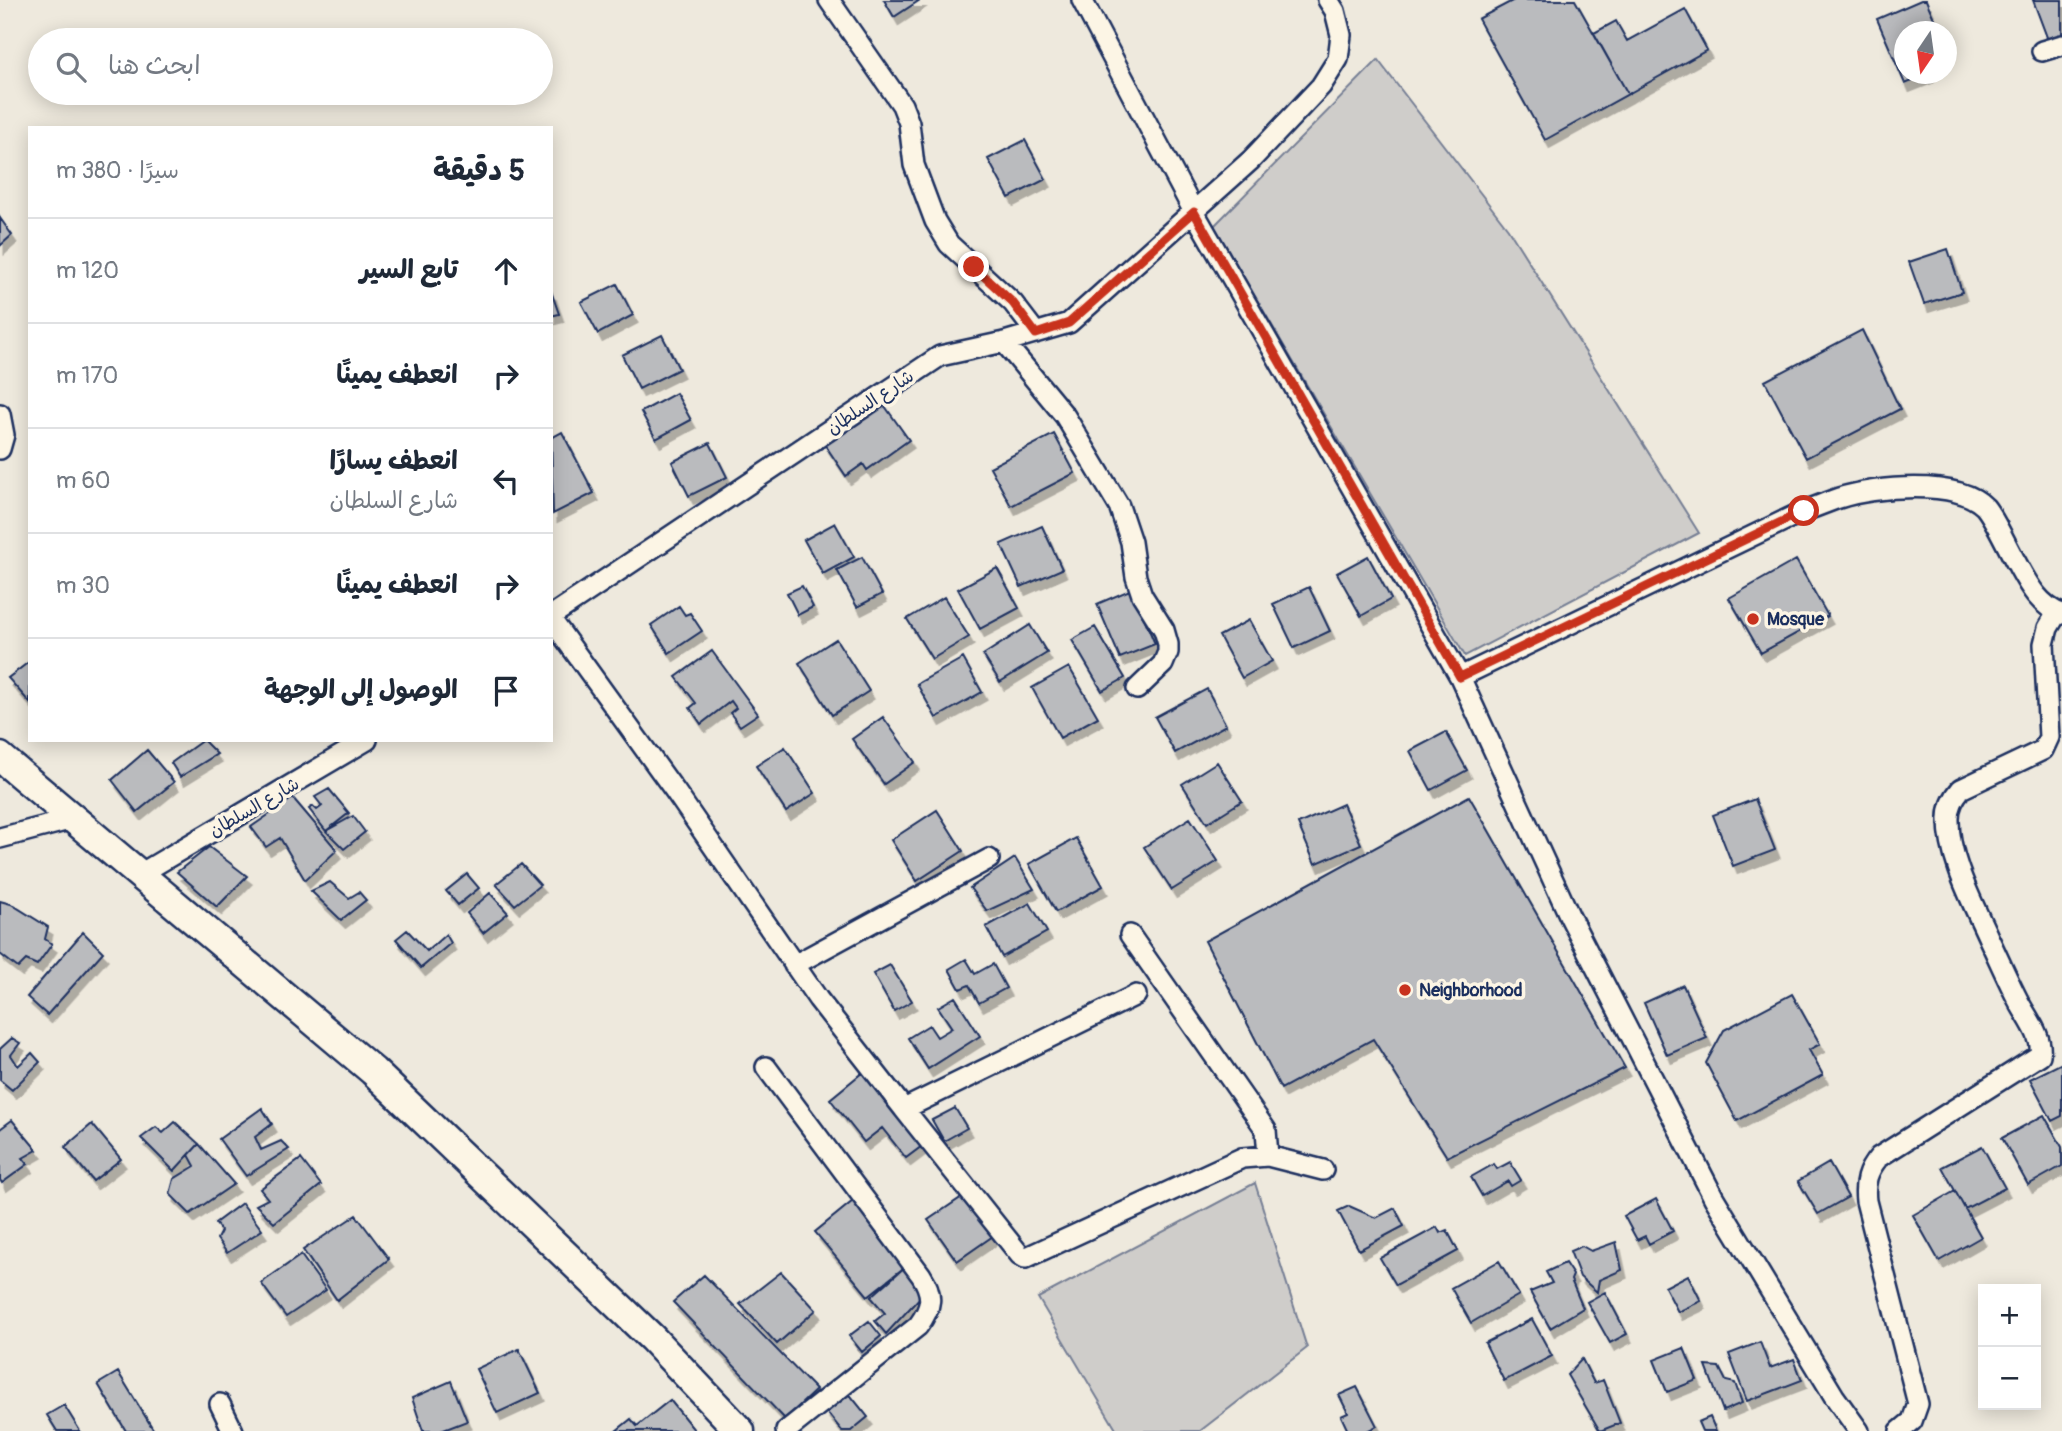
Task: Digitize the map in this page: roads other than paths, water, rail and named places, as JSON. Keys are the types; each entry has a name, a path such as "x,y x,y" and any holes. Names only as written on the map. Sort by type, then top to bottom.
{"street":[{"path":"829,0 902,104 909,123 914,165 942,233 949,244 1013,303 1036,334"},
{"path":"1082,0 1194,212 1460,677 1570,917 1714,1198 1834,1396 1859,1431"},
{"name":"شارع السلطان","path":"553,616 930,362 955,352 1036,334 1069,323 1251,160 1321,86 1338,59 1341,35 1335,11 1328,0"},
{"path":"2042,51 2062,45"},
{"path":"1004,342 1065,416 1119,506 1131,542 1136,577 1142,595 1164,630 1168,644 1163,664 1137,689"},
{"path":"0,414 4,435 0,449"},
{"path":"1460,677 1804,511 1841,497 1886,489 1932,488 1965,495 1984,507 2034,594 2060,614 2048,628 2044,644 2049,737 2043,750 1961,789 1953,799 1948,816 1951,840 1963,883 2017,999 2038,1037 2042,1046 2040,1055 1879,1157 1870,1167 1865,1184 1866,1202 1918,1404 1912,1421 1900,1431"},
{"path":"553,620 857,1052 1020,1255 1025,1258 1242,1158 1268,1156 1323,1170"},
{"name":"شارع السلطان","path":"140,874 364,742"},
{"path":"0,757 383,1080 652,1338 740,1431"},
{"path":"0,838 73,819"},
{"path":"794,965 989,859"},
{"path":"1129,935 1266,1130 1268,1156"},
{"path":"904,1109 1136,995"},
{"path":"766,1067 921,1275 929,1287 931,1302 928,1312 918,1326 786,1431"},
{"path":"220,1404 233,1431"}],"place":[{"name":"Mosque","path":"1753,619"},
{"name":"Neighborhood","path":"1405,990"}]}
